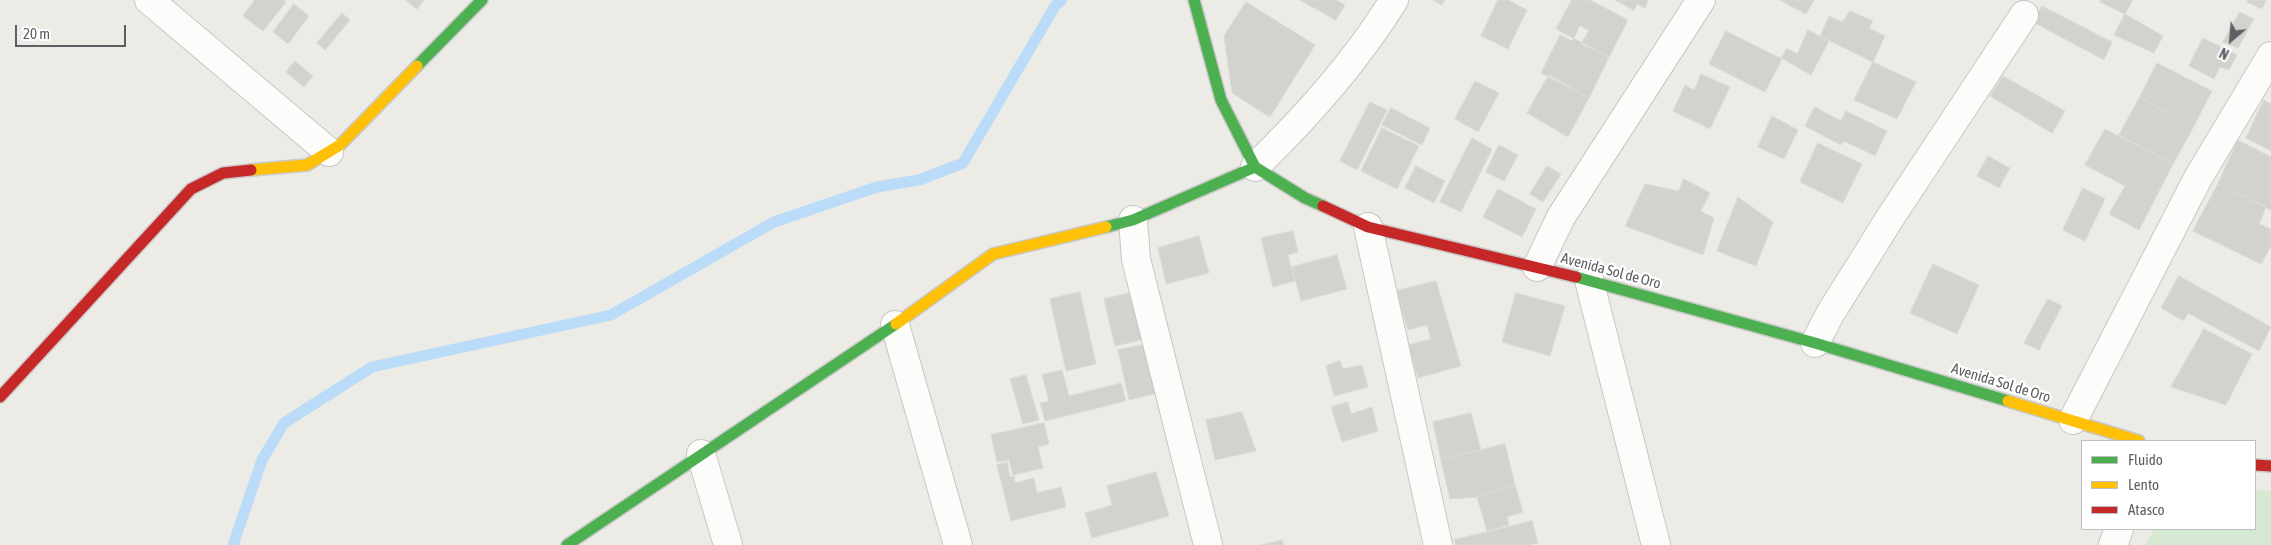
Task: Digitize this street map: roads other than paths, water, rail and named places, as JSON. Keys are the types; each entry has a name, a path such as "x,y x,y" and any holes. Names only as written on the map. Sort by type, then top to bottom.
{"street":[{"path":"149,0 329,152"},
{"path":"0,396 191,190 223,173 306,165 340,145 482,0"},
{"path":"1194,0 1221,100 1255,167"},
{"path":"567,545 895,325 992,254 1133,220 1255,167 1298,125 1338,79 1394,0"},
{"path":"1537,267 1561,217 1701,0"},
{"path":"1815,343 1830,314 1885,226 2024,15"},
{"path":"2073,420 2198,178 2271,56"},
{"name":"Avenida Sol de Oro","path":"1255,167 1305,198 1368,227 1589,280 1815,343 2136,440"},
{"path":"1133,220 1136,259 1208,545"},
{"path":"1368,227 1438,545"},
{"path":"1589,280 1656,545"},
{"path":"895,325 958,545"},
{"path":"701,454 728,545"},
{"path":"2256,465 2271,466"},
{"path":"2113,545 2119,530"}],"waterway":[{"path":"233,545 262,460 284,423 372,367 611,315 774,222 877,187 919,180 963,163 1055,6 1062,0"}]}
